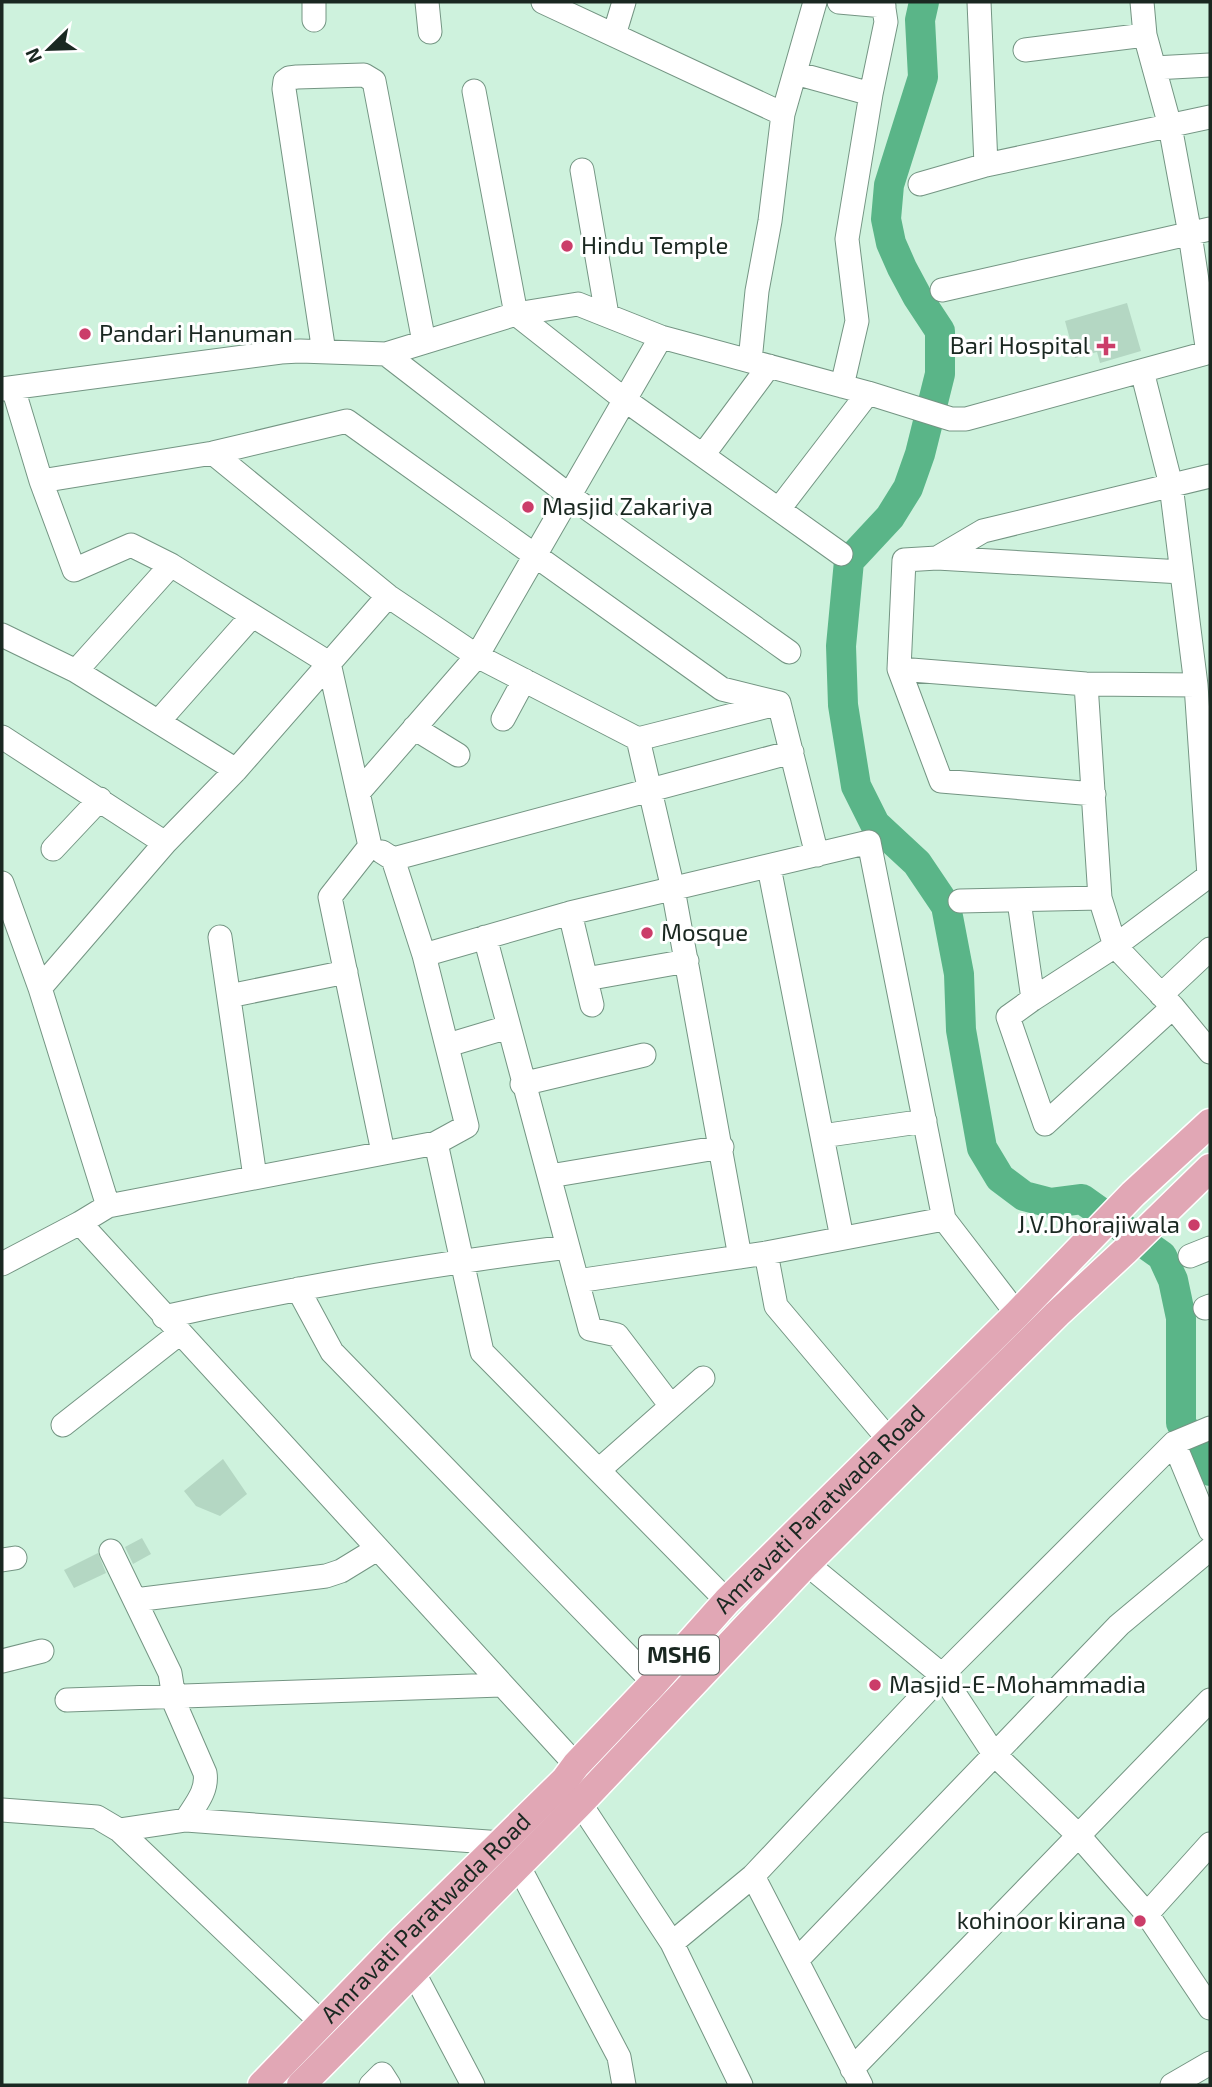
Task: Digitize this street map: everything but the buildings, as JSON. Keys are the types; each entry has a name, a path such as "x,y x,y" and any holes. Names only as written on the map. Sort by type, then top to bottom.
{"main road":[{"name":"Amravati Paratwada Road","path":"301,2085 413,1971 654,1683 727,1601 1017,1314 1133,1194 1210,1123"},
{"name":"Amravati Paratwada Road","path":"573,1783 806,1564 1057,1314 1210,1168"},
{"name":"Amravati Paratwada Road","path":"262,2085 398,1943 510,1854"}],"street":[{"path":"427,2 430,32"},
{"path":"543,2 783,114"},
{"path":"614,35 624,2"},
{"path":"703,455 760,364 757,291 770,221 783,114 815,2"},
{"path":"839,2 884,4 886,22 847,239 857,314 842,386"},
{"path":"979,2 986,165"},
{"path":"2,1264 108,1206 436,1143 467,1126 424,955 393,859 370,846 328,663 171,565 131,545 74,570 7,388 281,352 386,354 516,314 578,304 661,337 868,393 951,419 966,419 1209,352 1200,232 1145,36 1142,2"},
{"path":"1025,50 1145,36"},
{"path":"1154,68 1210,65"},
{"path":"795,73 871,94"},
{"path":"324,352 284,89 285,81 297,77 364,75 374,81 424,342"},
{"path":"474,91 516,314 625,400 841,554"},
{"path":"920,184 986,165 1210,117"},
{"path":"582,170 607,315"},
{"path":"942,290 1200,232"},
{"path":"358,793 477,656 661,337"},
{"path":"386,354 570,496 789,652"},
{"path":"1142,371 1171,485 1206,777 1209,876 1115,946 1008,1017 1045,1124 1167,1001 1210,949"},
{"path":"779,509 868,393"},
{"path":"41,481 213,453 347,421 722,689 779,703"},
{"path":"213,453 388,596 477,656 638,739 779,703"},
{"path":"937,558 983,531 1210,476"},
{"path":"1094,794 941,781 899,668 904,560 937,558 1182,572"},
{"path":"76,671 171,565"},
{"path":"40,988 165,843 236,770 388,596"},
{"path":"158,722 252,616"},
{"path":"2,635 76,671 236,770"},
{"path":"899,668 1086,684 1196,685"},
{"path":"503,719 524,680"},
{"path":"1086,684 1100,898 1115,946 1210,1052"},
{"path":"779,703 817,855"},
{"path":"414,728 458,755"},
{"path":"2,737 165,843"},
{"path":"638,739 687,961 740,1257"},
{"path":"393,859 792,752"},
{"path":"53,849 100,799"},
{"path":"424,955 570,912 869,842 944,1219 1017,1314"},
{"path":"370,846 330,897 383,1152"},
{"path":"769,867 842,1238"},
{"path":"2,883 40,988 108,1206"},
{"path":"960,901 1100,898"},
{"path":"1019,901 1033,999"},
{"path":"570,912 592,1005"},
{"path":"220,937 255,1177"},
{"path":"485,937 590,1329 617,1335 671,1406"},
{"path":"586,979 687,961"},
{"path":"229,996 346,972"},
{"path":"448,1045 508,1027"},
{"path":"523,1084 644,1055"},
{"path":"821,1136 925,1121"},
{"path":"436,1143 482,1352 727,1601"},
{"path":"550,1176 722,1147"},
{"path":"577,1282 766,1253 944,1219"},
{"path":"80,1223 501,1685 573,1783 672,1943 741,2085"},
{"path":"164,1317 298,1289 463,1260 568,1247"},
{"path":"766,1253 776,1306 890,1441"},
{"path":"298,1289 332,1352 654,1683"},
{"path":"63,1425 180,1333"},
{"path":"599,1470 703,1378"},
{"path":"672,1943 753,1876 942,1675 1179,1441 1210,1428"},
{"path":"1179,1441 1210,1530"},
{"path":"784,1545 942,1675 994,1754 1079,1836 1147,1914 1207,1995"},
{"path":"135,1600 326,1576 341,1571 377,1549"},
{"path":"797,1960 1119,1625 1210,1549"},
{"path":"111,1551 170,1672 174,1698 207,1783 186,1820"},
{"path":"2,1661 42,1651"},
{"path":"66,1700 501,1685"},
{"path":"753,1876 857,2077 1079,1836 1210,1700"},
{"path":"2,1810 97,1817 119,1830 323,2024"},
{"path":"119,1830 186,1820 510,1854 619,2057 624,2085"},
{"path":"1147,1914 1210,1844"},
{"path":"398,1943 473,2085"},
{"path":"1172,2085 1210,2063"},
{"path":"371,2085 382,2074 390,2085"}],"waterway":[{"path":"924,2 920,20 923,77 889,185 886,219 891,243 902,268 940,331 940,374 920,454 908,488 890,517 849,561 841,646 843,705 856,786 875,824 917,863 946,906 959,974 961,1030 982,1148 1000,1178 1024,1196 1051,1203 1082,1199 1162,1256 1173,1280 1181,1318 1181,1423 1210,1471"}],"place":[{"name":"Hindu Temple","path":"567,246"},
{"name":"Pandari Hanuman","path":"85,334"},
{"name":"Bari Hospital","path":"1106,346"},
{"name":"Masjid Zakariya","path":"528,507"},
{"name":"Mosque","path":"647,933"},
{"name":"J.V.Dhorajiwala","path":"1194,1225"},
{"name":"Masjid-E-Mohammadia","path":"875,1685"},
{"name":"kohinoor kirana","path":"1140,1921"}]}
